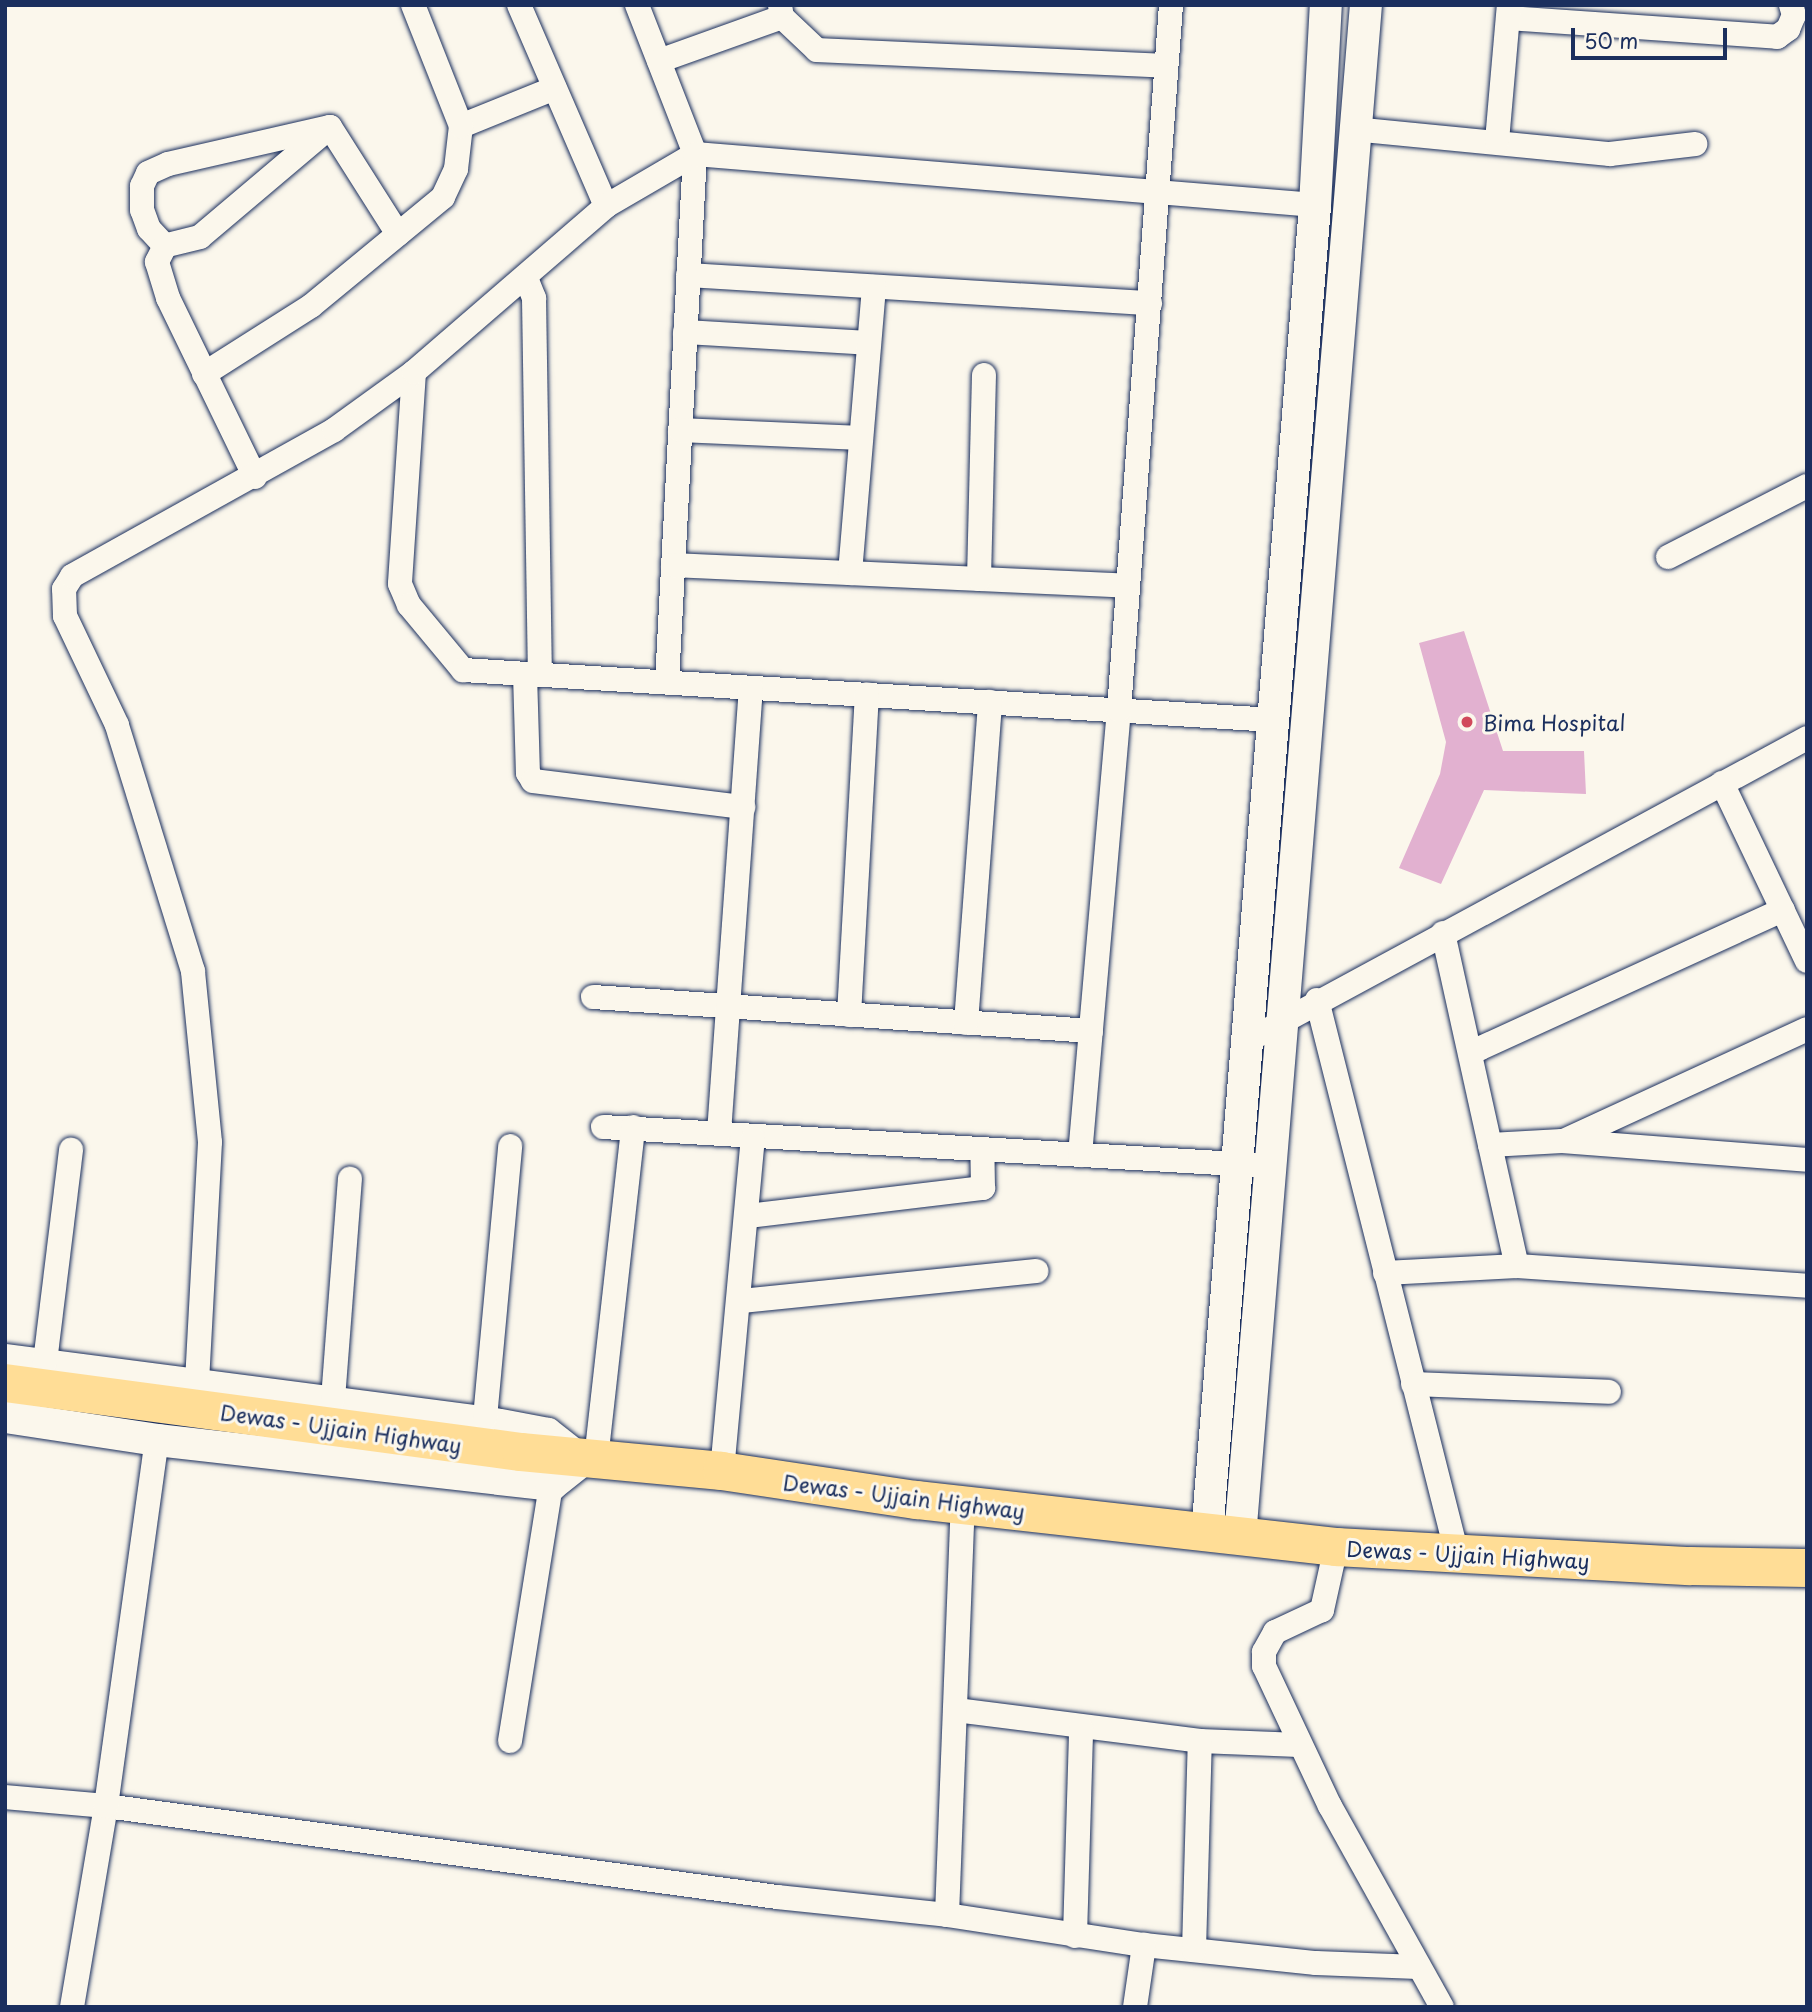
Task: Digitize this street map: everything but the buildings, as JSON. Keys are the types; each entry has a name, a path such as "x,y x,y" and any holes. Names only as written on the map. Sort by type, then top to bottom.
{"main road":[{"name":"Dewas - Ujjain Highway","path":"5,1383 521,1452 722,1471 963,1505 1336,1547 1807,1568"}],"street":[{"path":"204,374 311,306 443,197 456,169 461,126 413,5"},
{"path":"519,5 606,206"},
{"path":"637,5 695,154 667,682"},
{"path":"1080,1155 1119,710 1171,5"},
{"path":"1224,1535 1239,1164 1315,205 1326,5"},
{"path":"1224,1535 1271,1166 1353,129 1366,5"},
{"path":"1497,141 1508,12 1777,37 1794,15 1791,5"},
{"path":"659,61 781,11 817,50 1167,66"},
{"path":"461,126 555,88"},
{"path":"330,127 398,234"},
{"path":"165,246 149,229 142,210 142,186 148,173 168,164 330,127"},
{"path":"255,477 167,298 157,262 165,246 200,237 330,127"},
{"path":"1353,129 1610,154 1695,144"},
{"path":"197,1382 210,1142 193,971 117,725 65,616 64,589 72,576 255,477 334,430 414,372 526,278 606,206 695,154 1315,205 1347,205"},
{"path":"688,275 1150,303"},
{"path":"526,278 534,298 532,674 528,773 533,782 743,807"},
{"path":"850,573 874,286"},
{"path":"685,332 869,343"},
{"path":"414,372 400,584 409,605 463,670 1306,721"},
{"path":"979,579 984,375"},
{"path":"680,429 861,438"},
{"path":"1668,557 1807,486"},
{"path":"673,565 1128,586"},
{"path":"719,1133 751,688"},
{"path":"849,1015 867,695"},
{"path":"966,1023 990,702"},
{"path":"1249,1040 1317,1000 1807,738"},
{"path":"1723,783 1807,961"},
{"path":"1470,1053 1783,910"},
{"path":"1443,933 1517,1266"},
{"path":"593,997 1091,1031"},
{"path":"1317,1000 1457,1554"},
{"path":"1562,1141 1807,1029"},
{"path":"603,1127 719,1133 753,1138 1271,1166"},
{"path":"5,1417 157,1440 551,1485 590,1459 632,1127"},
{"path":"722,1471 741,1301 753,1138"},
{"path":"1490,1145 1562,1141 1807,1160"},
{"path":"485,1418 510,1146"},
{"path":"748,1216 982,1188 982,1149"},
{"path":"46,1362 72,1150"},
{"path":"333,1399 350,1179"},
{"path":"1385,1273 1517,1266 1807,1286"},
{"path":"741,1301 1036,1271"},
{"path":"5,1356 485,1418 549,1430 590,1459"},
{"path":"1413,1384 1609,1392"},
{"path":"72,2007 106,1806 157,1440"},
{"path":"510,1741 551,1485"},
{"path":"947,1915 963,1505"},
{"path":"1336,1547 1322,1609 1275,1632 1264,1652 1264,1666 1299,1745 1418,1967 1443,2007"},
{"path":"956,1710 1200,1741 1299,1745"},
{"path":"1075,1936 1081,1727"},
{"path":"1194,1950 1200,1741"},
{"path":"5,1797 106,1806 777,1897 947,1915 1144,1945 1316,1963 1418,1967"},
{"path":"1135,2007 1144,1945"}],"place":[{"name":"Bima Hospital","path":"1467,722"}]}
